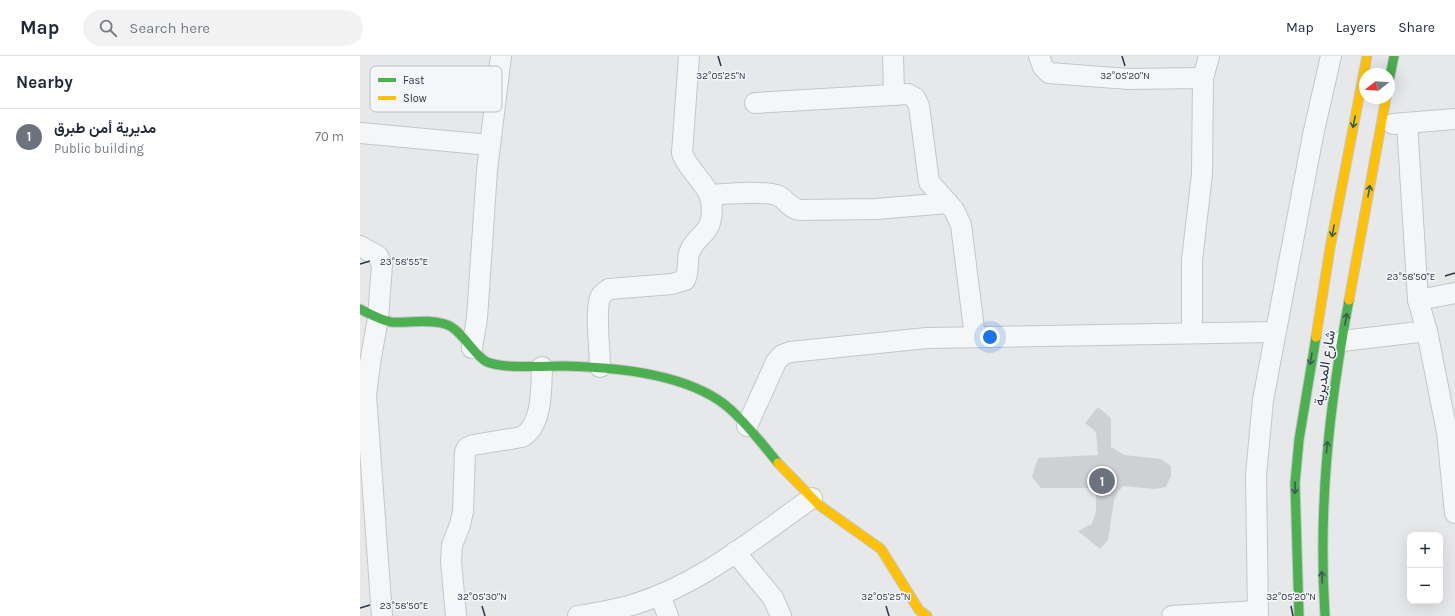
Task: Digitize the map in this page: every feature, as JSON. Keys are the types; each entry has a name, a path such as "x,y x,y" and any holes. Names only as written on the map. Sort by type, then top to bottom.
{"main road":[{"name":"شارع المديرية","path":"1299,616 1295,529 1295,483 1299,440 1313,342 1367,56"},
{"path":"1392,68 1394,56"},
{"name":"شارع المديرية","path":"1325,616 1321,577 1322,498 1329,429 1342,341 1385,104"},
{"path":"360,309 378,318 391,322 420,320 446,324 455,330 486,362 503,365 600,367 628,370 688,385 711,396 729,408 747,426 780,465 812,498 836,519 881,549 919,610 927,616"}],"street":[{"path":"500,66 501,56"},
{"path":"600,367 599,320 600,298 603,293 610,289 672,284 685,280 689,255 693,244 708,229 712,205 710,195 685,160 682,153 689,56"},
{"path":"893,56 894,96"},
{"path":"1039,56 1045,70 1049,73 1129,79 1203,78"},
{"path":"1192,333 1192,260 1202,174 1203,78 1209,56"},
{"path":"1172,616 1258,614 1256,474 1263,400 1274,332 1313,135 1331,56"},
{"path":"755,103 908,94 917,101 928,181 959,217 961,225 975,337"},
{"path":"472,348 477,310 490,145 494,112"},
{"path":"1380,126 1455,119"},
{"path":"1407,123 1418,300 1451,431 1455,513"},
{"path":"360,133 490,145"},
{"path":"710,195 743,193 779,196 790,207 799,210 876,209 948,203"},
{"path":"360,246 378,256 381,261 378,318 366,395 382,616"},
{"path":"1418,300 1455,293"},
{"path":"1342,341 1426,331"},
{"path":"747,426 776,362 785,354 927,338 1274,332"},
{"path":"456,616 450,562 452,545 460,525 463,511 465,452 467,448 473,445 522,437 526,434 536,420 542,367"},
{"path":"578,616 634,604 660,595 724,561 812,498"},
{"path":"735,552 773,598 781,616"},
{"path":"660,595 668,616"}],"building":[{"path":"1098,407 1111,418 1111,447 1124,455 1161,459 1171,466 1171,476 1166,487 1155,489 1123,486 1114,500 1108,540 1100,549 1078,531 1092,524 1096,511 1096,488 1041,488 1032,477 1038,458 1098,455 1096,432 1085,423"}],"traffic: fast":[{"path":"1392,68 1394,56"},
{"path":"1325,616 1323,576 1324,496 1331,418 1349,300"},
{"path":"360,309 391,322 431,321 445,324 457,331 482,359 494,364 503,366 605,368 650,374 694,387 713,397 737,415 778,463"},
{"path":"1299,616 1295,483 1299,440 1316,337"}],"traffic: slow":[{"path":"1316,337 1330,248 1367,56"},
{"path":"1349,300 1385,104"},
{"path":"778,463 819,505 881,549 919,610 927,616"}],"place":[{"name":"مديرية أمن طبرق","path":"1102,481"}]}
